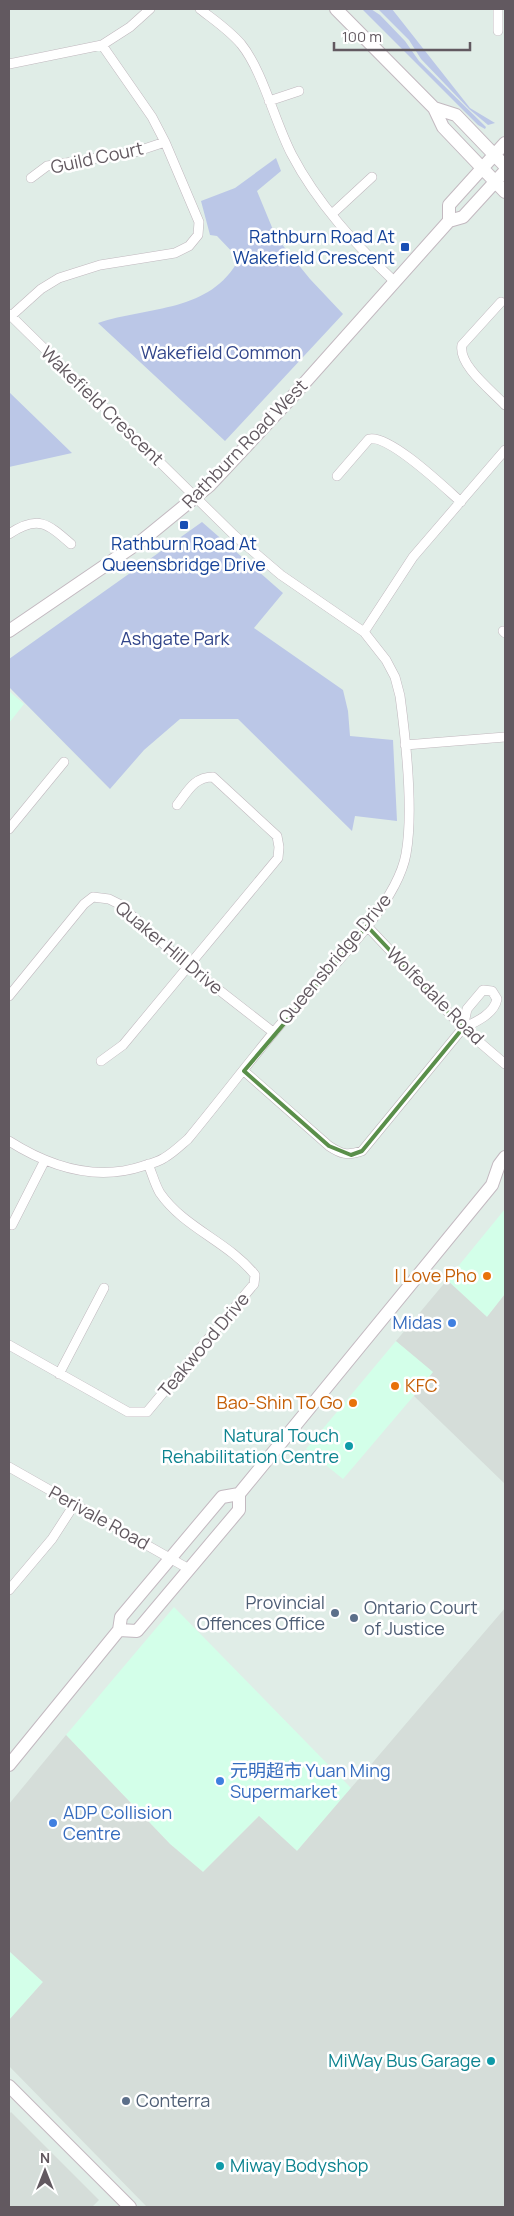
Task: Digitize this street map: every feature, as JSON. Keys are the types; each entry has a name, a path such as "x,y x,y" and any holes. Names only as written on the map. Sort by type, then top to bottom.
{"main road":[{"path":"336,9 434,108 443,127 505,192"},
{"path":"434,108 456,114 505,166"},
{"name":"Rathburn Road West","path":"449,221 450,205 505,143"},
{"name":"Rathburn Road West","path":"9,631 144,539 196,498 245,450 449,221 463,217 505,171"},
{"path":"119,1630 137,1631 239,1510 239,1494 492,1185 499,1165 505,1157"},
{"path":"492,1185 505,1180"},
{"path":"9,1765 119,1630 121,1617 222,1497 239,1494"},
{"path":"9,2086 130,2207"}],"street":[{"path":"9,64 102,45 130,27 150,9"},
{"path":"200,9 242,45 292,155 332,214 353,240 395,282"},
{"path":"498,9 498,30"},
{"path":"10,315 41,289 59,278 100,265 175,253 189,246 198,235 199,222 165,142 142,101 102,45"},
{"path":"269,101 300,91"},
{"name":"Guild Court","path":"30,178 47,166 135,152 165,142"},
{"path":"332,214 372,177"},
{"path":"501,302 462,345 460,353 467,365 505,405"},
{"name":"Wakefield Crescent","path":"10,315 196,498"},
{"path":"337,476 369,439 374,437 391,443 461,502"},
{"path":"364,632 413,557 505,450"},
{"name":"Queensbridge Drive","path":"9,1141 60,1167 83,1172 125,1172 164,1159 188,1139 244,1071 273,1032 367,926 392,891 406,856 409,823 405,745 400,696 395,677 381,652 364,632 281,575 234,535 196,498"},
{"path":"9,534 26,525 37,522 51,526 71,544"},
{"path":"405,745 505,737"},
{"path":"9,829 64,762"},
{"path":"101,1061 123,1045 187,965 278,858 279,847 276,836 213,778 204,777 196,781 178,806"},
{"name":"Quaker Hill Drive","path":"9,996 84,904 93,897 109,898 187,965 273,1032"},
{"name":"Wolfedale Road","path":"367,926 463,1028 505,1064"},
{"path":"244,1071 329,1146 340,1153 351,1155 362,1151 463,1028"},
{"path":"12,1225 45,1160"},
{"name":"Teakwood Drive","path":"9,1345 128,1412 147,1412 254,1284 255,1275 246,1264 187,1219 166,1200 159,1191 148,1164"},
{"path":"59,1374 104,1288"},
{"name":"Perivale Road","path":"9,1467 189,1569"},
{"path":"9,1590 52,1539 74,1505"}],"highlighted area":[{"path":"367,926 463,1028 362,1151 351,1155 329,1146 244,1071"}],"shaded area":[{"path":"9,691 24,704 9,723"},
{"path":"505,1209 505,1294 487,1317 447,1280"},
{"path":"447,1280 487,1317 505,1294 505,1484 414,1396 433,1372 396,1341"},
{"path":"396,1341 434,1372 343,1479 306,1449"},
{"path":"174,1607 351,1788 297,1851 259,1816 203,1872 170,1844 66,1735"},
{"path":"505,1608 505,2207 147,2207 9,2066 9,2020 43,1982 9,1951 9,1804 66,1735 170,1844 203,1872 259,1816 297,1851"},
{"path":"9,1951 43,1982 9,2020"},
{"path":"11,2112 99,2200 92,2207 9,2207 9,2114"}],"green space":[{"path":"362,9 371,9 380,15 405,41 419,61 486,127 485,129 478,125"},
{"path":"378,9 392,9 470,108 495,123 488,125 469,109 421,59 409,40"},
{"name":"Wakefield Common","path":"276,158 281,171 257,191 276,237 310,279 343,314 225,441 98,323 177,305 212,289 227,277 239,259 217,236 210,235 201,201 235,188"},
{"path":"9,392 72,453 9,467"},
{"name":"Ashgate Park","path":"202,522 283,593 254,628 343,690 348,711 350,736 393,740 397,821 355,816 352,831 238,719 180,719 144,750 110,789 9,687 9,659"}],"place":[{"name":"Rathburn Road At Wakefield Crescent","path":"405,247"},
{"name":"Rathburn Road At Queensbridge Drive","path":"184,525"},
{"name":"I Love Pho","path":"487,1276"},
{"name":"Midas","path":"452,1323"},
{"name":"KFC","path":"395,1386"},
{"name":"Bao-Shin To Go","path":"353,1403"},
{"name":"Natural Touch Rehabilitation Centre","path":"349,1446"},
{"name":"Provincial Offences Office","path":"335,1613"},
{"name":"Ontario Court of Justice","path":"354,1618"},
{"name":"元明超市 Yuan Ming Supermarket","path":"220,1781"},
{"name":"ADP Collision Centre","path":"53,1823"},
{"name":"MiWay Bus Garage","path":"491,2061"},
{"name":"Conterra","path":"126,2101"},
{"name":"Miway Bodyshop","path":"220,2166"}]}
